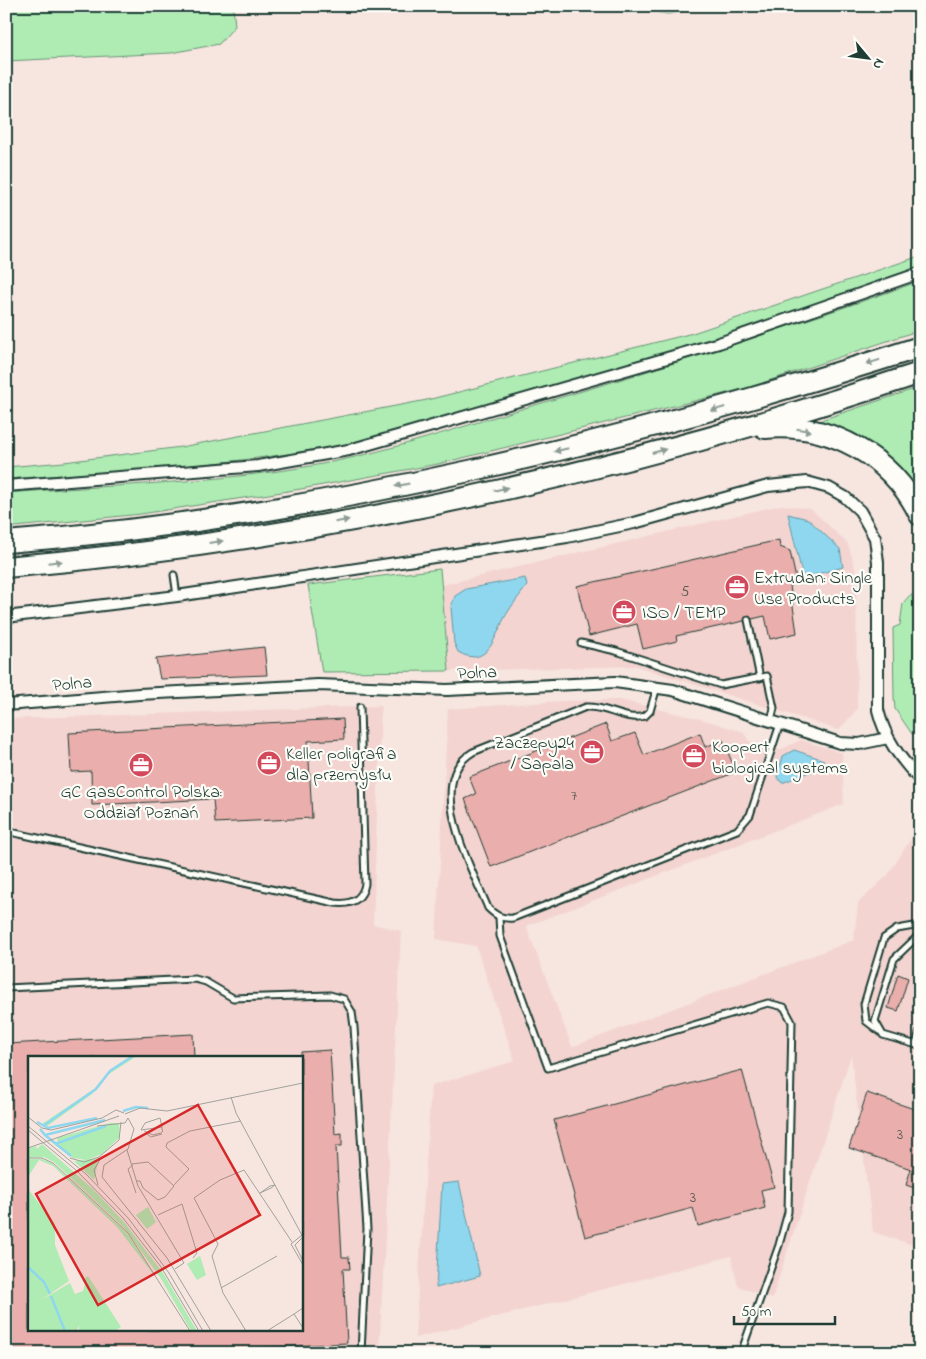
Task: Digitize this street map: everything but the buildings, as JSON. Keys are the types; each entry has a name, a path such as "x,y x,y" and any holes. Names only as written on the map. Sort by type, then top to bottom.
{"highway":[{"path":"6,542 236,514 466,472 677,421 790,389 920,347"},
{"path":"6,567 162,549 366,517 586,470 720,435 920,373"},
{"path":"720,435 777,427 804,429 835,438 864,451 886,468 907,492 920,515"}],"street":[{"path":"6,486 258,466 340,452 719,343 920,273"},
{"path":"6,618 177,596 592,533 768,486 807,482 829,488 846,497 866,519 874,538 878,562 877,700 888,738 920,780"},
{"name":"Polna","path":"6,705 139,694 330,685 435,690 598,682 657,686 840,743 859,744 888,738"}],"lane":[{"path":"174,576 177,596"},
{"path":"748,620 760,678"},
{"path":"581,643 616,651 714,683 727,685 767,676 775,722 750,816 737,830 513,918 500,917 488,908 454,823 451,799 456,767 460,761 473,752 586,708 599,708 635,718 645,716 650,711 657,686"},
{"path":"6,831 335,903 353,902 361,896 365,884 360,707"},
{"path":"500,917 500,936 548,1068 768,1002 784,1007 792,1022 788,1212 779,1245 741,1353"},
{"path":"920,925 896,929 884,938 864,1004 866,1021 883,1035 918,1046 920,1030"},
{"path":"879,1031 875,1016 890,965 898,954 920,934"},
{"path":"6,988 195,979 206,982 233,998 330,995 344,999 352,1012 354,1027 367,1229 361,1353"}],"shaded area":[{"path":"781,505 811,509 848,544 856,572 857,709 839,730 636,666 449,671 442,585"},
{"path":"620,700 704,720 743,732 749,741 780,750 801,740 842,753 844,804 526,926 572,1047 854,940 858,903 888,875 916,831 920,831 920,1247 873,1232 851,1055 772,1299 738,1286 731,1256 415,1338 431,1086 515,1061 476,946 436,939 448,709 562,701"},
{"path":"381,706 373,924 401,931 379,1353 6,1353 6,719"}],"green space":[{"path":"6,6 233,6 235,26 219,44 171,53 6,61"},
{"path":"629,6 718,6 668,14 633,9"},
{"path":"920,256 920,266 723,336 357,442 226,462 6,479 6,467 64,462 181,447 427,400 693,333"},
{"path":"920,281 920,330 747,388 438,464 301,489 141,514 6,528 6,493 165,483 283,470 348,459 425,438 675,363"},
{"path":"920,387 920,498 814,424 824,419"},
{"path":"440,569 449,671 322,672 308,585"},
{"path":"911,594 920,645 920,734 912,734 895,709 894,698 893,628 900,625 903,603"}],"water":[{"path":"788,514 808,519 840,549 843,567 803,578"},
{"path":"525,578 527,586 513,604 494,640 484,653 477,656 469,656 458,652 454,643 451,607 455,596 466,589"},
{"path":"794,750 824,760 822,767 782,783 777,777 783,756"},
{"path":"459,1182 480,1276 436,1288 442,1184"}],"place":[{"name":"Extrudan: Single Use Products","path":"737,587"},
{"name":"ISO / TEMP","path":"624,612"},
{"name":"Zaczepy24 / Sapala","path":"592,752"},
{"name":"Koopert biological systems","path":"694,756"},
{"name":"Keller poligrafia dla przemysłu","path":"269,763"},
{"name":"GC GasControl Polska: Oddział Poznań","path":"141,765"}]}
